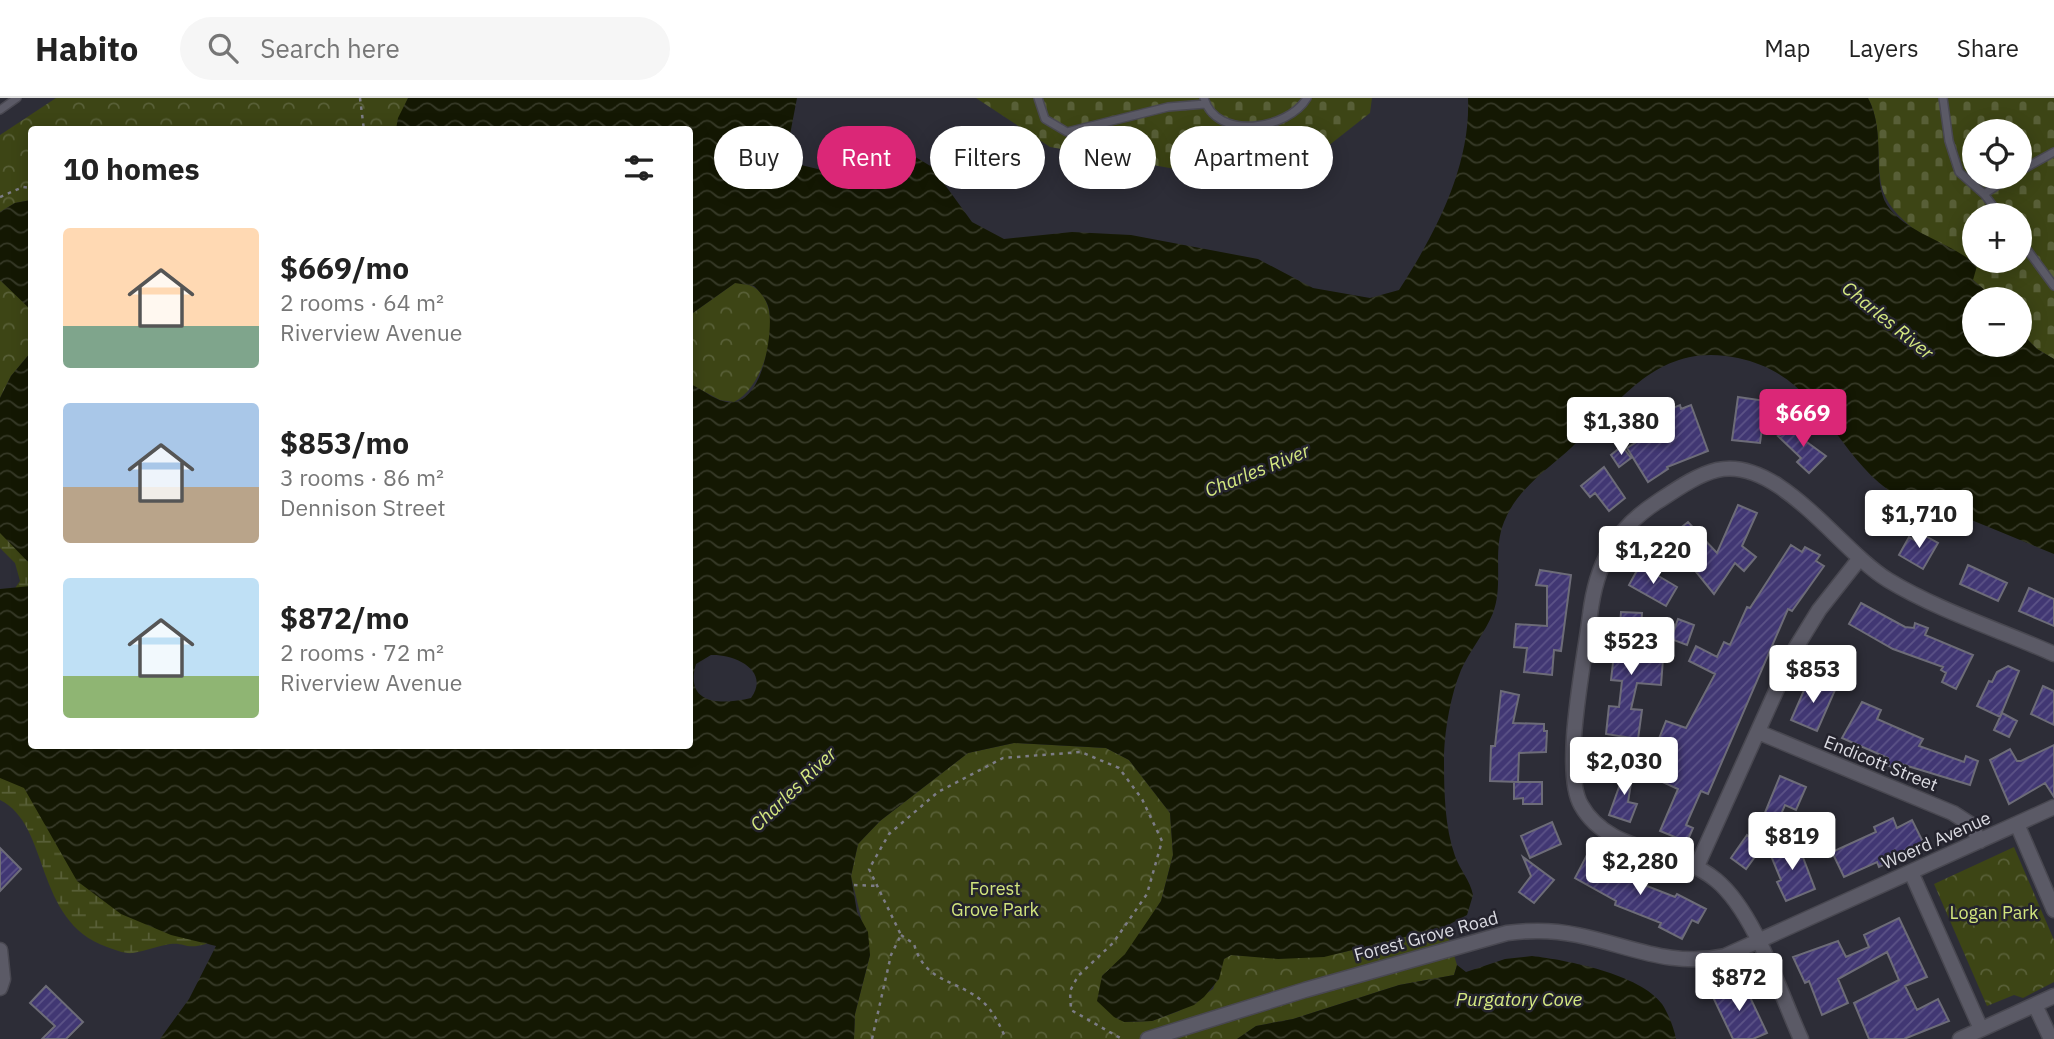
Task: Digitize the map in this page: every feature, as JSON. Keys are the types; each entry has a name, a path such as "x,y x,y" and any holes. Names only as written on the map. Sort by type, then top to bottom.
{"street":[{"path":"1801,1039 1758,942 1731,894 1697,866 1608,834 1587,816 1573,787 1572,764 1591,606 1604,557 1625,528 1651,506 1710,472 1735,469 1771,481 1860,558 1906,590 2054,654"},
{"path":"1697,866 1802,635 1860,558"},
{"name":"Endicott Street","path":"1758,732 1953,813 1970,824 1980,841"},
{"name":"Woerd Avenue","path":"1758,942 2054,807"},
{"path":"2017,824 2054,909"},
{"path":"1911,872 1981,1030"},
{"name":"Forest Grove Road","path":"1148,1039 1305,990 1507,933 1542,931 1578,935 1648,955 1682,960 1725,956 1758,942"},
{"path":"0,950 3,979 0,988"},
{"path":"1960,1039 2054,996"},
{"path":"2035,1004 2051,1039"}],"lane":[{"path":"0,110 17,98"},
{"path":"1038,98 1045,119 1067,132 1168,107 1205,101 1221,121 1250,126 1290,116 1307,98"},
{"path":"1943,98 1949,141 1959,172 1991,203"},
{"path":"2032,164 2054,152"},
{"path":"1984,194 1992,189"},
{"path":"2032,256 2054,286"}],"path":[{"path":"360,98 364,126"},
{"path":"0,197 23,187 28,188"},
{"path":"1006,1039 999,1022 982,1001 933,974 919,961 914,944 901,935 869,869 889,834 938,792 1003,758 1081,752 1119,768 1142,799 1162,841 1147,894 1113,943 1078,976 1070,991 1071,1010 1122,1039"},
{"path":"854,885 879,886"},
{"path":"872,1039 891,955 901,935"}],"green space":[{"path":"56,98 408,98 397,126 28,126 28,201 15,203 0,212 0,135"},
{"path":"976,98 1372,98 1370,113 1333,142 1333,126 1170,126 1170,168 1156,166 1156,126 1059,126 1059,149 1045,144 1045,126 1018,126"},
{"path":"1868,98 2054,98 2054,359 2032,344 2032,287 1981,287 1973,280 1972,273 2032,273 2032,203 1962,203 1962,256 1942,247 1901,218 1883,192 1875,117"},
{"path":"0,280 28,306 28,356 11,376 0,398"},
{"path":"735,283 753,287 764,298 770,315 766,356 747,392 734,402 720,400 693,386 693,313"},
{"path":"28,360 28,749 35,749 210,918 206,944 170,944 127,953 107,947 83,934 66,917 54,896 28,830 16,812 0,800 0,598 11,594 20,581 15,563 0,548 0,433"},
{"name":"Forest Grove Park","path":"1014,743 1106,748 1129,760 1170,813 1173,855 1161,901 1126,954 1102,976 1124,1022 1152,1021 1179,1011 1213,989 1224,959 1231,955 1263,957 1340,953 1437,929 1447,933 1457,965 1454,975 1399,985 1293,1019 1256,1026 1237,1039 854,1039 855,1014 870,955 851,876 858,844 880,821 968,753"},
{"name":"Logan Park","path":"2014,847 2054,940 2054,982 2023,998 2014,995 1987,1006 1934,884"}],"water":[{"name":"Charles River","path":"408,98 797,98 792,126 714,126 714,189 803,189 803,165 817,169 817,189 916,189 916,157 930,166 930,189 948,189 972,222 1004,239 1072,232 1131,235 1258,259 1313,288 1370,298 1399,290 1437,223 1448,199 1464,149 1468,98 1868,98 1877,126 1880,182 1887,205 1906,224 1962,255 1962,273 1975,273 1973,280 1981,287 1962,287 1962,357 2032,357 2032,344 2054,359 2054,554 1964,517 1922,507 1897,496 1857,460 1809,399 1767,367 1738,358 1710,355 1685,358 1644,378 1625,394 1525,490 1504,522 1499,544 1498,591 1493,613 1461,670 1447,722 1444,754 1447,819 1455,856 1473,895 1467,915 1450,924 1447,933 1437,929 1324,957 1278,959 1231,955 1224,959 1219,979 1194,1005 1152,1021 1124,1022 1114,1017 1097,1001 1102,976 1125,954 1161,901 1173,855 1170,813 1129,760 1106,748 1014,743 968,753 880,821 858,844 851,876 857,912 868,932 870,955 855,1014 854,1039 160,1039 189,999 216,946 171,935 121,914 77,881 24,788 0,778 0,589 28,586 28,749 693,749 693,386 723,401 735,402 745,397 760,376 768,347 770,319 767,303 757,289 754,286 735,283 693,313 693,126 397,126","holes":["711,655 739,661 753,672 756,679 756,688 751,698 717,701 700,695 695,688 696,664"]},
{"path":"28,201 28,307 0,280 0,212 15,203"},
{"path":"28,356 28,562 0,533 0,398 11,376"},
{"name":"Purgatory Cove","path":"1532,956 1602,970 1637,984 1662,1004 1676,1039 1237,1039 1256,1026 1293,1019 1399,985 1454,975 1457,965 1466,972 1505,959"}],"building":[{"path":"1738,397 1766,401 1760,443 1732,440"},
{"path":"1680,405 1681,409 1691,405 1708,451 1667,467 1668,469 1648,482 1627,448 1662,426 1658,414"},
{"path":"1797,426 1804,440 1826,456 1809,473 1797,462 1801,458 1778,436"},
{"path":"1622,446 1631,458 1619,467 1611,455"},
{"path":"1604,467 1625,498 1609,511 1595,493 1590,497 1581,486"},
{"path":"1738,505 1757,513 1742,546 1756,557 1744,571 1735,563 1714,594 1688,562 1688,556 1692,553 1678,530 1688,522 1717,553"},
{"path":"1920,533 1938,543 1923,569 1899,555 1909,537 1916,541"},
{"path":"1791,545 1802,552 1805,547 1820,555 1816,561 1824,566 1792,611 1788,609 1708,794 1701,791 1686,825 1693,828 1687,842 1660,831 1678,789 1645,774 1666,721 1686,728 1715,674 1689,661 1696,646 1717,657 1724,642 1730,645 1747,607 1750,608"},
{"path":"1640,565 1677,587 1666,606 1629,585"},
{"path":"1968,565 2007,583 1998,601 1960,584"},
{"path":"1540,570 1571,575 1561,651 1554,650 1552,675 1524,672 1527,648 1514,647 1516,624 1547,626 1547,586 1536,585"},
{"path":"2029,588 2054,599 2054,626 2019,611"},
{"path":"1861,603 1905,627 1914,628 1915,623 1928,628 1925,635 1973,655 1956,689 1942,682 1946,673 1941,670 1943,667 1893,649 1849,624"},
{"path":"1621,612 1642,613 1639,657 1663,659 1661,685 1637,683 1631,709 1642,710 1638,739 1606,734 1609,706 1619,707 1622,681 1611,680 1614,654 1618,654"},
{"path":"1678,619 1694,625 1687,645 1671,639"},
{"path":"2008,666 2019,671 2000,717 1977,706 1989,681 1992,682 1997,672"},
{"path":"1809,679 1835,690 1817,731 1791,720"},
{"path":"2043,686 2054,691 2054,725 2031,714"},
{"path":"1501,691 1519,695 1513,723 1544,724 1544,731 1547,731 1546,752 1519,753 1518,782 1490,781 1491,746 1495,746"},
{"path":"1862,702 1881,710 1877,719 1923,739 1919,746 1964,762 1966,756 1978,761 1970,785 1901,764 1898,770 1885,764 1888,758 1842,738"},
{"path":"2002,713 2017,721 2009,737 1994,730"},
{"path":"2054,745 2054,797 2045,783 2009,804 1990,760 2010,749 2017,761 2021,761"},
{"path":"1628,762 1634,764 1628,802 1637,804 1630,822 1609,815"},
{"path":"1780,776 1806,787 1796,810 1785,805 1767,846 1765,843 1746,869 1731,858 1747,835 1750,838 1759,818 1762,820"},
{"path":"1514,782 1542,782 1542,804 1523,804 1523,798 1514,799"},
{"path":"1893,818 1897,828 1912,820 1925,846 1879,867 1877,862 1844,877 1832,852 1876,832 1874,827"},
{"path":"1552,822 1561,844 1530,858 1521,836"},
{"path":"1786,843 1789,851 1799,847 1815,889 1786,901 1777,882 1781,880 1769,851"},
{"path":"0,848 21,869 0,891"},
{"path":"1589,851 1610,862 1606,870 1675,897 1677,894 1706,909 1698,923 1692,920 1682,939 1659,927 1661,923 1615,905 1616,901 1575,878"},
{"path":"1523,857 1554,880 1534,903 1519,892 1531,876"},
{"path":"1899,918 1927,977 1905,986 1917,1010 1938,999 1949,1021 1904,1039 1869,1039 1854,1003 1899,980 1887,952 1838,979 1848,1003 1822,1015 1809,981 1805,983 1793,957 1838,941 1846,957 1869,947 1864,935"},
{"path":"1736,983 1737,986 1742,984 1748,993 1767,1033 1753,1039 1733,1039 1712,995"},
{"path":"46,986 83,1022 66,1039 42,1039 55,1026 30,1003"}]}
